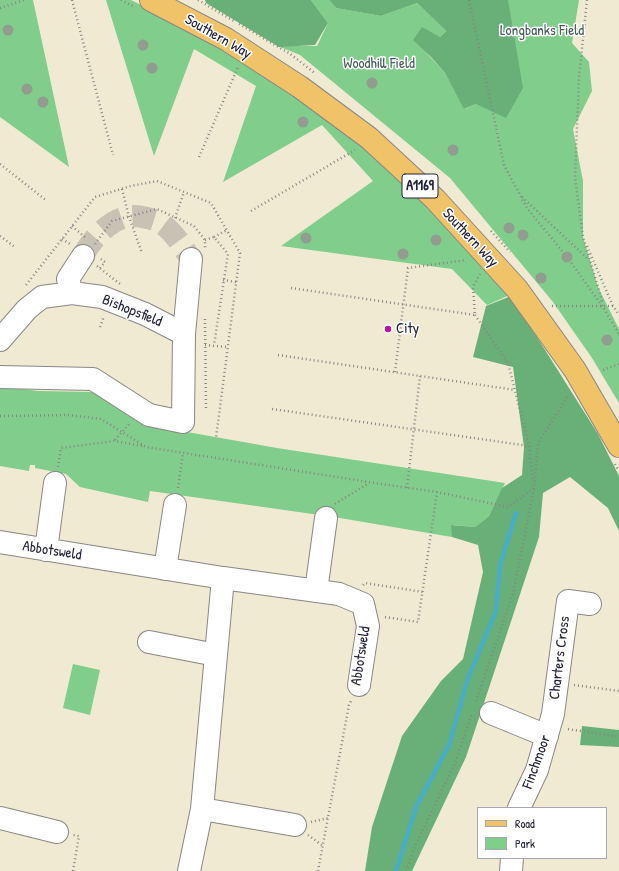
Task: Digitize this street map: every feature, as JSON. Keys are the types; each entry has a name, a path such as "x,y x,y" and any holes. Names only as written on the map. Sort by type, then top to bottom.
{"main road":[{"name":"Southern Way","path":"146,5 226,39 300,87 369,138 435,199 517,289 575,370 619,446"}],"street":[{"path":"72,293 68,280 84,251"},
{"name":"Bishopsfield","path":"141,410 149,415 183,422 184,334 190,259"},
{"name":"Bishopsfield","path":"0,340 27,309 42,297 72,293 102,297 144,314 184,334"},
{"path":"0,377 93,379 141,410"},
{"path":"46,550 55,483"},
{"path":"165,569 175,505"},
{"path":"316,591 326,518"},
{"name":"Abbotsweld","path":"0,542 223,578 339,594 362,604 368,626 359,685"},
{"path":"189,871 202,809 223,578"},
{"name":"Charters Cross","path":"550,726 568,601 590,604"},
{"path":"148,642 216,655"},
{"path":"480,710 550,726"},
{"name":"Finchmoor","path":"519,807 537,770 550,726"},
{"path":"202,809 295,825"},
{"path":"0,818 57,832"},
{"path":"511,871 512,859"}],"path":[{"path":"0,8 24,0"},
{"path":"72,0 114,155"},
{"path":"121,0 146,5"},
{"path":"470,0 504,165 527,208 604,306 619,334"},
{"path":"587,0 578,77 575,178 588,259 604,306"},
{"path":"199,157 239,63"},
{"path":"251,211 359,148"},
{"path":"0,164 47,201"},
{"path":"24,288 95,197 157,181 211,203 240,253 216,438"},
{"path":"122,189 129,217 142,253"},
{"path":"175,218 184,192"},
{"path":"520,195 588,259"},
{"path":"72,226 84,251"},
{"path":"205,240 227,230"},
{"path":"0,236 15,247"},
{"path":"214,237 228,254 214,346"},
{"path":"62,239 84,251 129,291 128,308"},
{"path":"584,240 613,306 619,315"},
{"path":"395,372 408,268 472,259"},
{"path":"482,270 473,287 475,315 508,363 529,446 534,488"},
{"path":"223,280 236,282"},
{"path":"291,288 475,315"},
{"path":"552,306 613,306"},
{"path":"205,345 228,347"},
{"path":"278,355 515,390"},
{"path":"603,370 619,364"},
{"path":"407,488 420,376"},
{"path":"406,871 416,846 480,710 513,594 534,488 538,443 568,396"},
{"path":"272,409 529,446"},
{"path":"114,441 141,410"},
{"path":"0,416 68,415 101,419 146,447"},
{"path":"55,483 61,448 114,441 437,492 508,507 534,488"},
{"path":"175,505 183,453"},
{"path":"326,518 329,508 369,482"},
{"path":"365,614 418,622 437,492"},
{"path":"349,598 365,583 423,592"},
{"path":"557,683 619,691"},
{"name":"Abbotsweld","path":"318,871 349,705 359,685"},
{"path":"550,726 619,736"},
{"path":"57,832 79,836 73,871"}],"green space":[{"path":"0,0 33,0 69,167 0,117"},
{"path":"106,0 131,0 173,21 307,100 427,200 512,294 487,305 452,269 281,246 373,181 322,125 223,182 256,86 194,49 154,156"},
{"path":"205,0 311,0 328,23 315,45 279,47 206,3"},
{"path":"311,0 329,0 336,8 381,16 417,3 446,31 440,37 422,48 445,73 465,109 476,104 507,0 579,0 572,43 589,62 592,91 573,129 583,181 583,237 598,287 619,329 619,403 592,358 553,302 450,178 300,55 278,46 317,46 328,23"},
{"path":"329,0 508,0 523,88 506,118 476,104 464,109 445,73 413,40 422,27 440,37 446,31 417,3 381,16 336,8"},
{"path":"511,296 598,434 619,476 619,531 608,508 570,477 543,493 539,537 466,757 412,871 365,871 372,827 402,736 441,681 463,659 483,572 478,545 452,537 451,525 475,527 489,516 502,488 522,475 524,447 513,367 473,357 486,306"},
{"path":"0,386 38,391 93,392 142,424 277,448 505,483 489,516 475,527 452,525 452,537 334,517 150,491 148,502 80,487 66,474 35,468 35,465 30,465 29,471 0,466"},
{"path":"73,664 100,670 90,715 63,708"},
{"path":"582,726 619,730 619,747 580,745"}],"waterway":[{"path":"396,871 416,807 449,745 468,678 496,611 500,565 516,513"}],"tunnel":[{"path":"83,256 90,244 105,228 117,220 129,216 135,216 144,217 159,222 177,239 191,259"}],"place":[{"name":"City","path":"388,329"}],"park label":[{"name":"Longbanks Field","path":"542,31"},
{"name":"Woodhill Field","path":"379,64"}]}
